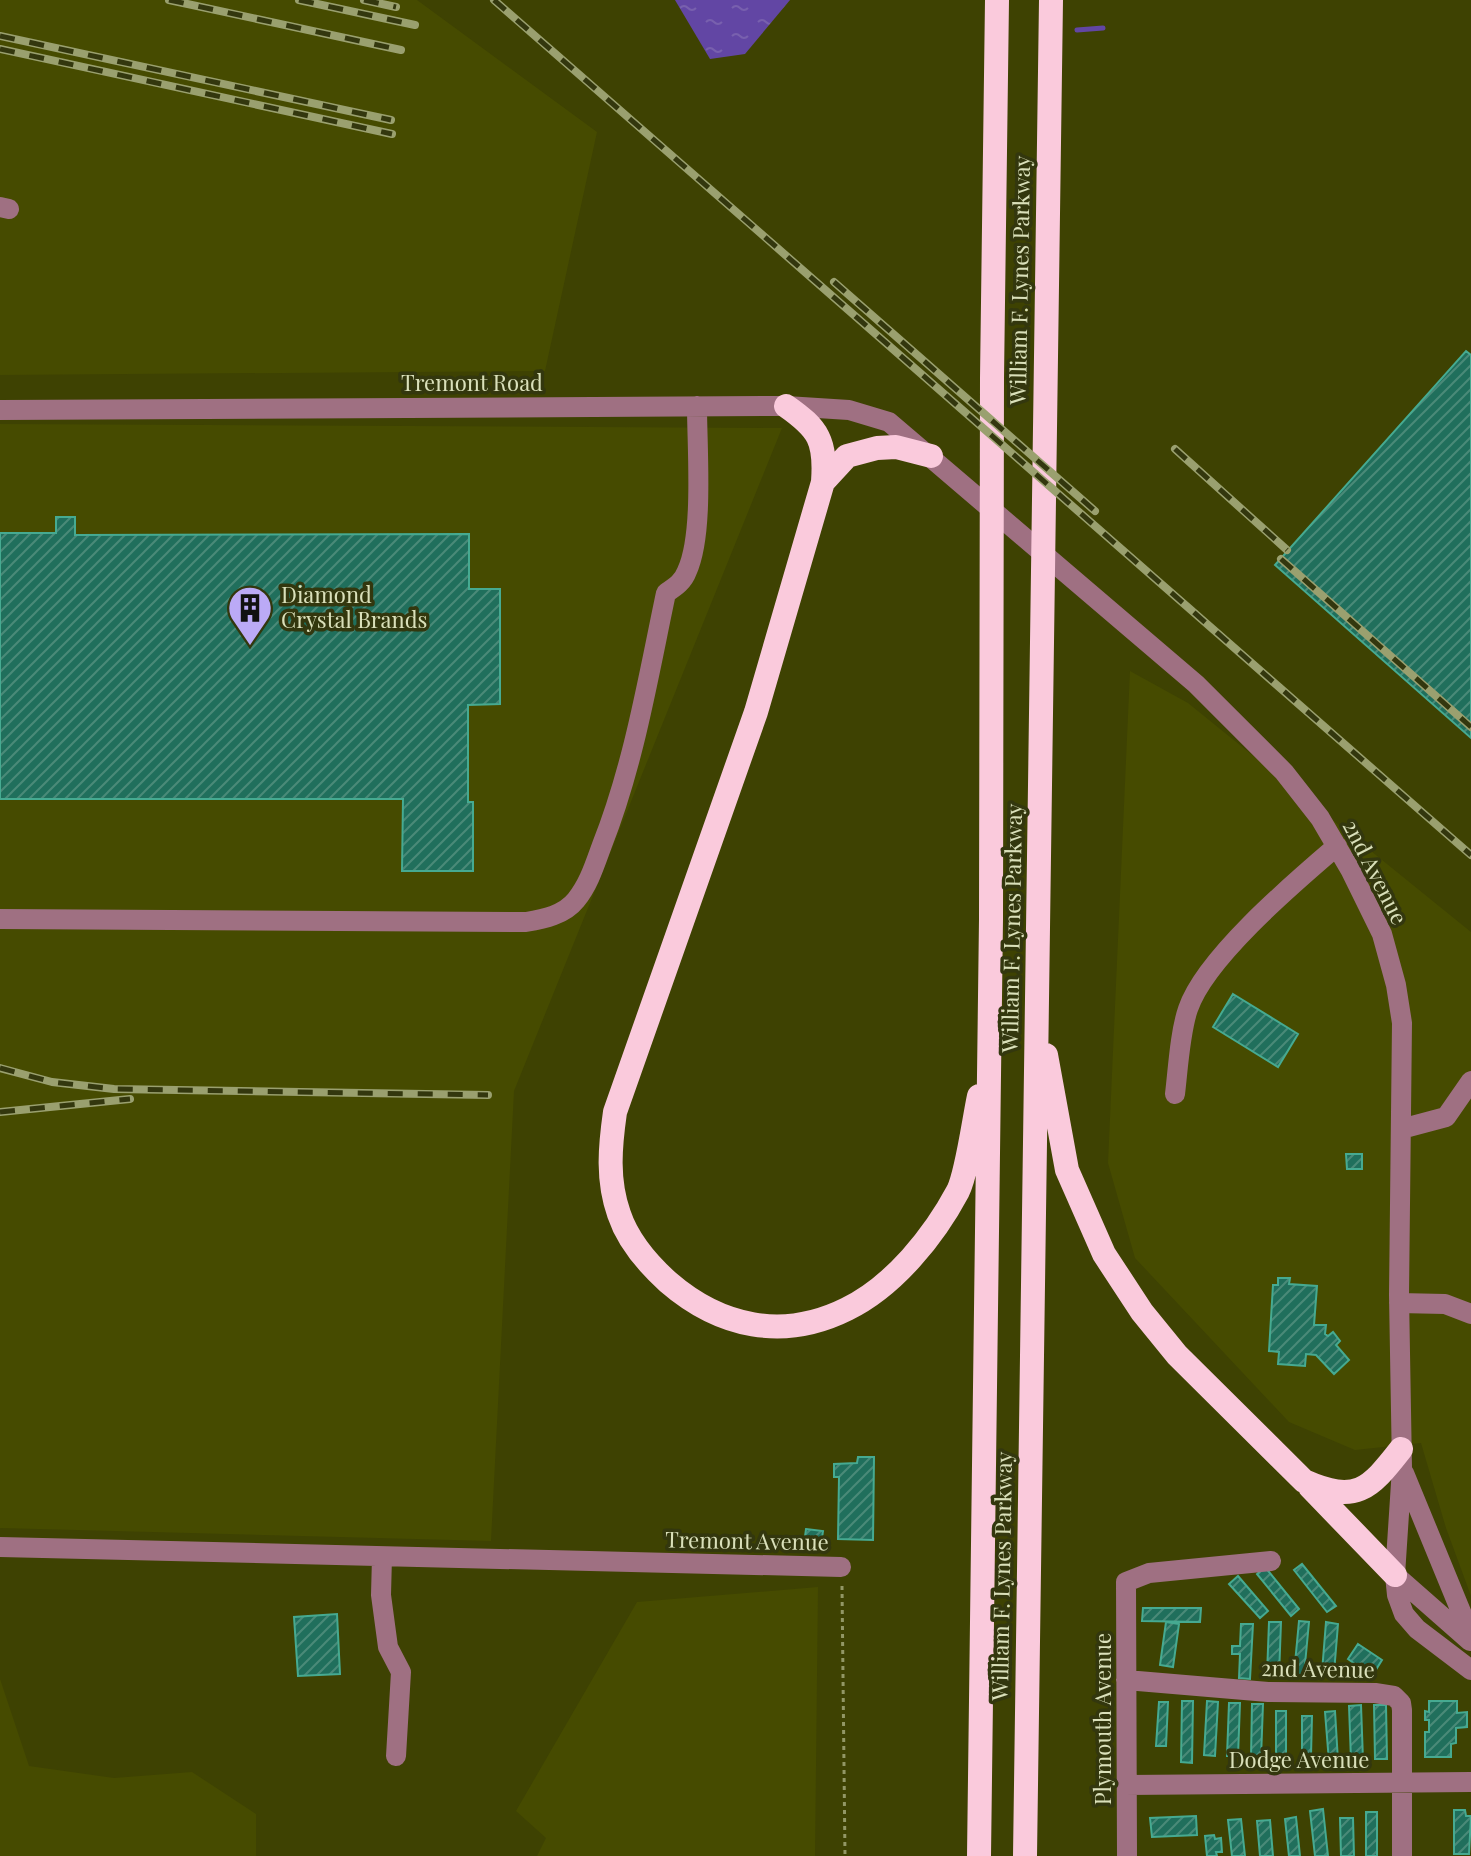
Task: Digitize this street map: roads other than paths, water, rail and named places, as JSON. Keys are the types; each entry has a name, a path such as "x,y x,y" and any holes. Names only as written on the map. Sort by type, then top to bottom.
{"highway":[{"name":"William F. Lynes Parkway","path":"979,1856 990,1047 994,0"},
{"name":"William F. Lynes Parkway","path":"1025,1856 1051,0"},
{"path":"1050,63 1062,0"},
{"path":"786,406 807,420 817,435 825,455 823,482 756,712 615,1112 609,1151 611,1181 619,1215 632,1244 656,1272 690,1300 726,1319 773,1327 808,1323 847,1309 884,1286 917,1252 959,1189 990,1047"},
{"path":"823,482 847,456 877,448 896,447 931,456"},
{"path":"1037,1017 1067,1170 1104,1254 1142,1312 1177,1355 1395,1575"},
{"path":"1304,1481 1330,1492 1347,1492 1376,1481 1401,1458"}],"street":[{"path":"0,919 526,922 551,918 574,903 586,885 618,804 666,593 678,585 687,573 691,560 696,536 697,406"},
{"name":"Tremont Road","path":"0,410 786,406 849,410 889,422 931,456"},
{"name":"2nd Avenue","path":"931,456 1196,684 1284,772 1320,818 1337,846 1382,934 1396,985 1402,1023 1401,1458 1395,1575"},
{"path":"1175,1094 1188,1009 1209,970 1286,891 1337,846"},
{"path":"1401,1129 1446,1117 1471,1081"},
{"path":"1399,1303 1445,1304 1471,1314"},
{"path":"1401,1458 1471,1636"},
{"name":"Tremont Avenue","path":"0,1547 841,1567"},
{"path":"382,1557 381,1595 388,1647 401,1672 396,1756"},
{"name":"Plymouth Avenue","path":"1127,1856 1126,1582 1149,1573 1271,1561"},
{"path":"1395,1575 1471,1642"},
{"path":"1395,1575 1397,1595 1404,1614 1417,1629 1471,1670"},
{"name":"2nd Avenue","path":"1126,1680 1268,1692 1394,1696 1401,1703 1402,1710 1402,1856"},
{"name":"Dodge Avenue","path":"1127,1785 1471,1782"}],"water":[{"path":"675,0 790,0 745,54 710,59"}],"waterway":[{"path":"1077,30 1103,28"}],"railway":[{"path":"169,0 401,50"},
{"path":"299,0 415,25"},
{"path":"364,0 396,7"},
{"path":"494,0 1471,855"},
{"path":"0,36 391,120"},
{"path":"0,49 392,134"},
{"path":"834,282 1095,511"},
{"path":"1175,449 1287,550"},
{"path":"1281,559 1471,727"},
{"path":"0,1068 52,1082 114,1089 488,1095"},
{"path":"0,1112 130,1099"}],"place":[{"name":"Diamond Crystal Brands","path":"250,647"}]}
